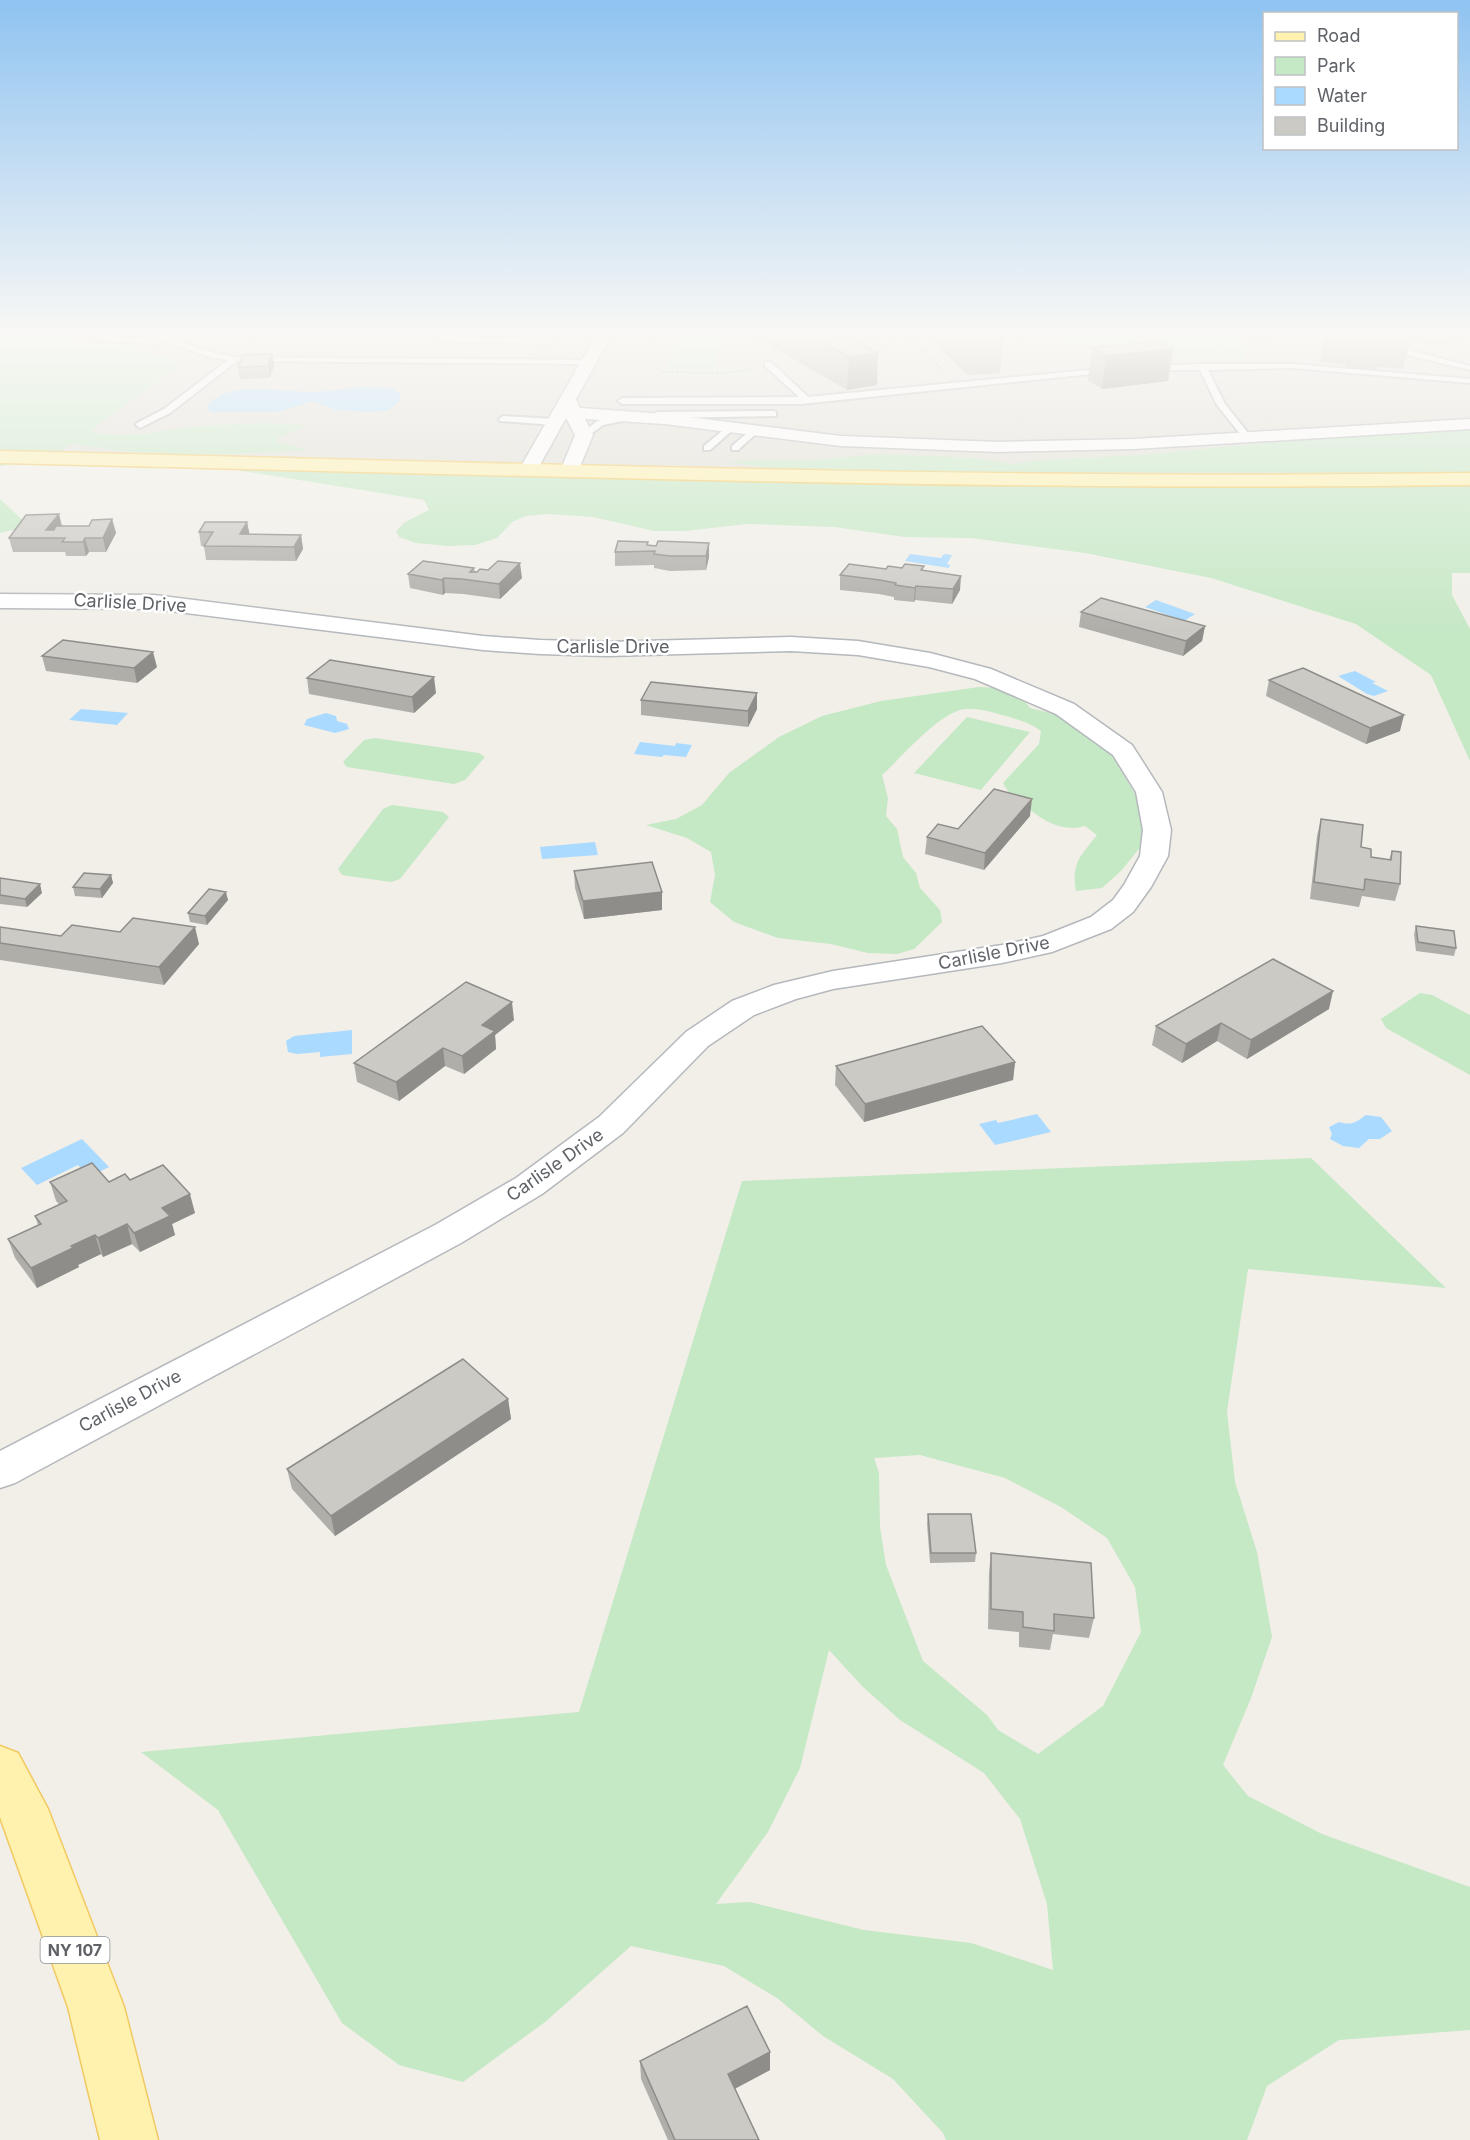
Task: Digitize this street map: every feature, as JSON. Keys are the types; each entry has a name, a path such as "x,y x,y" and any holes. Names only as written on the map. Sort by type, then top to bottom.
{"main road":[{"path":"0,457 1141,482 1470,479"},
{"name":"NY 107","path":"0,1769 23,1809 96,2007 129,2140"}],"street":[{"path":"529,468 551,432"},
{"path":"570,469 584,435 581,432"},
{"path":"766,432 841,441 999,447 1077,446 1345,432"},
{"name":"Carlisle Drive","path":"0,601 154,602 473,642 540,647 607,649 791,644 858,648 930,660 983,674 1021,688 1065,709 1123,750 1149,792 1157,830 1154,856 1137,887 1123,906 1101,923 1052,943 1002,954 833,980 785,992 743,1008 697,1039 611,1125 529,1186 448,1234 0,1471"}],"lane":[{"path":"584,435 588,432"},
{"path":"707,448 738,432"},
{"path":"735,448 742,432"},
{"path":"1243,432 1248,438"}],"shaded area":[{"path":"87,432 1470,432 1470,479 1383,481 50,458"}],"green space":[{"path":"0,432 95,432 109,435 133,435 157,432 292,432 277,438 278,442 308,450 160,454 72,443 50,458 0,466"},
{"path":"1380,432 1470,432 1470,473 904,472 792,469 725,461 815,460 881,454 974,458 1014,464 1041,460 1140,455"},
{"path":"180,461 396,466 1470,479 1470,573 1452,573 1452,595 1470,629 1470,761 1431,675 1356,624 1211,578 1085,553 971,538 905,537 834,527 747,524 685,531 654,531 593,517 549,514 526,516 512,522 497,538 475,545 448,546 416,543 399,537 396,531 405,522 429,510 424,500"},
{"path":"0,499 29,526 0,533"},
{"path":"979,687 1007,691 1020,698 1030,708 1058,715 1085,732 1091,741 1111,754 1137,797 1142,827 1142,845 1121,871 1102,888 1076,891 1075,881 1076,866 1097,835 1085,826 1067,828 1051,823 1012,795 1003,783 1039,744 1041,731 1022,721 979,710 965,709 944,718 882,775 888,798 886,816 897,829 903,857 916,873 920,888 940,910 942,922 914,949 897,954 868,953 831,944 778,938 734,922 710,902 715,875 711,852 687,838 646,825 676,819 702,805 729,773 779,737 822,716 881,701"},
{"path":"967,717 1030,732 981,790 914,773"},
{"path":"375,738 479,753 485,757 465,780 454,784 347,767 343,762 364,740"},
{"path":"392,805 443,812 449,817 400,879 391,882 342,875 338,869 383,809"},
{"path":"1420,993 1432,995 1470,1015 1470,1075 1386,1028 1381,1019"},
{"path":"1311,1158 1446,1288 1248,1269 1227,1412 1235,1482 1257,1552 1272,1637 1251,1698 1223,1765 1248,1796 1322,1834 1470,1887 1470,2030 1339,2040 1267,2086 1247,2140 946,2140 943,2133 893,2079 823,2036 777,1998 724,1966 631,1946 545,2022 463,2082 399,2065 342,2023 218,1810 141,1752 579,1712 742,1181","holes":["920,1455 1005,1478 1061,1507 1107,1538 1135,1587 1141,1632 1103,1706 1038,1754 998,1730 987,1715 923,1661 886,1565 880,1527 879,1473 874,1458","829,1650 863,1687 900,1720 984,1773 1020,1819 1047,1904 1053,1970 971,1943 864,1930 750,1902 716,1904 768,1832 800,1768"]}],"water":[{"path":"910,554 941,558 944,554 952,555 947,564 950,565 949,568 905,561"},
{"path":"1156,600 1195,614 1184,621 1145,607"},
{"path":"1355,671 1388,691 1374,696 1367,694 1338,676"},
{"path":"81,709 128,713 117,725 69,720"},
{"path":"326,713 336,716 337,721 347,724 349,729 335,733 304,725 307,719"},
{"path":"640,742 675,746 676,743 692,745 686,757 664,755 662,757 634,754"},
{"path":"595,842 598,855 542,859 540,847"},
{"path":"352,1030 352,1054 320,1057 320,1052 297,1054 288,1052 286,1041 294,1036"},
{"path":"1037,1114 1051,1132 995,1145 979,1124 996,1120 998,1123"},
{"path":"1366,1115 1381,1117 1392,1131 1380,1139 1369,1139 1359,1148 1343,1146 1330,1139 1332,1134 1329,1127 1339,1122 1354,1123"},
{"path":"82,1139 109,1167 89,1177 78,1165 37,1185 21,1168"}],"building":[{"path":"59,514 46,530 54,530 56,526 89,526 92,520 112,519 103,538 85,538 83,542 62,542 65,538 9,538 26,515"},
{"path":"205,522 247,522 240,534 301,535 294,547 204,546 213,532 199,532"},
{"path":"618,541 648,542 647,545 656,546 658,541 709,543 706,556 670,556 654,554 655,551 615,552"},
{"path":"423,561 474,568 470,572 477,572 480,569 488,570 498,561 520,563 499,584 462,579 444,578 442,580 408,574"},
{"path":"849,564 886,569 888,566 902,568 905,564 924,566 921,570 961,576 953,589 916,586 915,588 880,580 840,575"},
{"path":"1101,598 1205,626 1186,641 1081,612"},
{"path":"63,640 153,652 134,668 42,656"},
{"path":"330,660 434,677 412,697 307,678"},
{"path":"1303,668 1404,715 1370,728 1269,680"},
{"path":"651,682 757,693 748,711 641,700"},
{"path":"994,789 1032,799 985,853 927,837 938,824 958,829"},
{"path":"1321,819 1363,825 1361,847 1371,849 1371,857 1391,860 1392,851 1401,852 1400,884 1365,879 1364,890 1314,882"},
{"path":"652,862 662,892 583,901 574,871"},
{"path":"84,873 111,875 100,889 73,887"},
{"path":"0,878 40,884 25,899 0,895"},
{"path":"209,889 226,892 205,916 188,913"},
{"path":"133,918 195,927 159,967 0,943 0,927 61,936 72,925 120,932"},
{"path":"1416,926 1454,931 1456,948 1418,942"},
{"path":"1273,959 1333,991 1251,1040 1221,1023 1186,1044 1156,1026"},
{"path":"466,982 512,1002 482,1025 495,1031 462,1056 443,1048 396,1082 354,1063"},
{"path":"982,1026 1015,1062 865,1104 836,1066"},
{"path":"92,1163 109,1182 125,1174 130,1180 163,1165 190,1194 162,1208 170,1216 134,1233 127,1224 98,1238 95,1235 71,1246 73,1248 31,1268 8,1239 41,1224 35,1216 67,1201 50,1182"},
{"path":"463,1359 508,1399 331,1516 287,1469"},
{"path":"928,1514 971,1514 976,1553 931,1553"},
{"path":"991,1553 1091,1563 1094,1618 1054,1614 1054,1631 1023,1627 1023,1612 991,1609"},
{"path":"747,2006 770,2052 728,2074 759,2140 675,2140 640,2061"}]}
